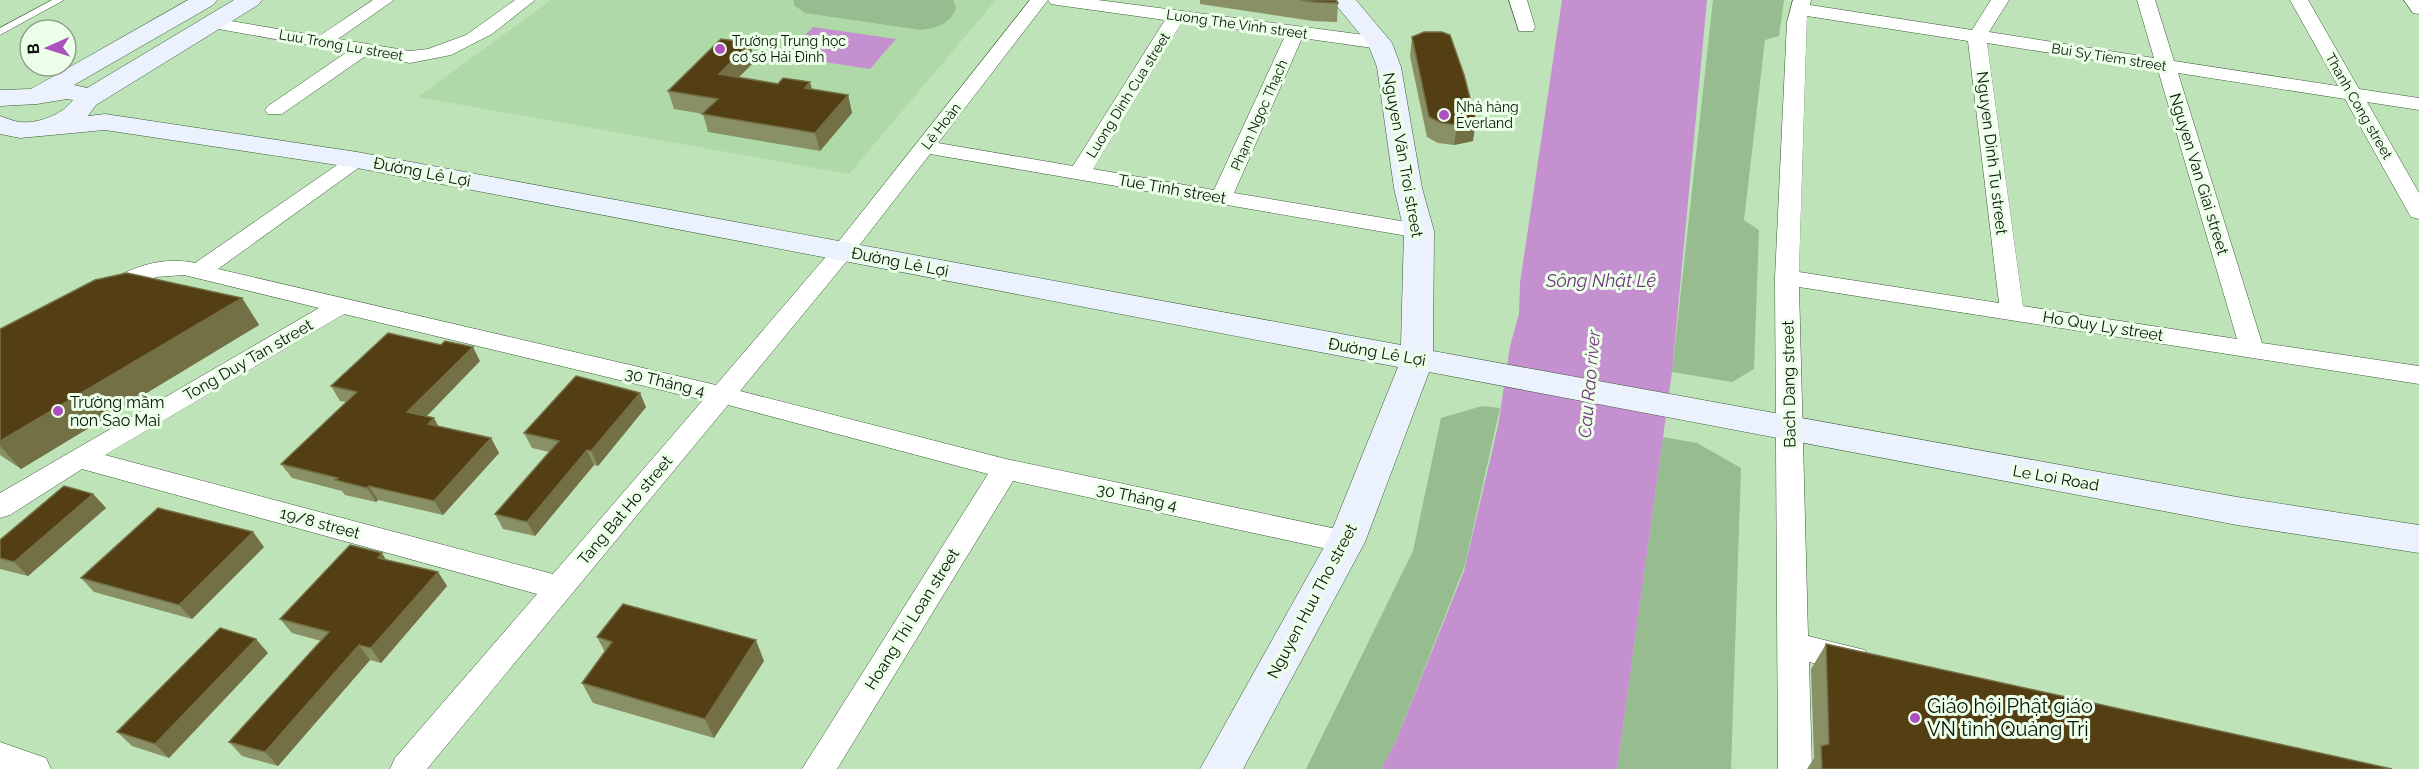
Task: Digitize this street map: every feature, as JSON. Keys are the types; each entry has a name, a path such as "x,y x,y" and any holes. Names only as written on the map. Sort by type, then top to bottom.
{"main road":[{"path":"39,128 15,130 5,128 1,111 37,96 209,12 250,0"},
{"name":"Nguyen Văn Troi street","path":"1344,0 1380,43 1389,68 1408,188 1419,231 1417,360"},
{"path":"37,96 67,91 83,95 91,109 209,12"},
{"name":"Đường Lê Lợi","path":"39,128 91,109 1417,360 1694,410"},
{"path":"0,145 39,128"},
{"name":"Nguyen Huu Tho street","path":"1221,769 1346,542 1417,360"},
{"name":"Le Loi Road","path":"1694,410 2237,511 2419,539"}],"street":[{"path":"323,41 385,0"},
{"name":"Luu Trong Lu street","path":"209,12 323,41 410,57 446,53 465,44 526,0"},
{"name":"Lê Hoàn","path":"843,251 1039,0"},
{"name":"Luong The Vinh street","path":"1057,0 1380,43"},
{"path":"1518,0 1526,27"},
{"path":"1977,36 2000,0"},
{"name":"Nguyen Van Giai street","path":"2146,0 2252,349"},
{"name":"Thanh Cong street","path":"2299,0 2419,212"},
{"path":"2413,0 2419,9"},
{"name":"Bui Sy Tiem street","path":"1801,4 1977,36 2419,104"},
{"name":"Bach Dang street","path":"1795,769 1787,278 1796,22 1801,4"},
{"name":"Luong Dinh Cua street","path":"1079,174 1177,16"},
{"name":"Phạm Ngọc Thạch","path":"1221,198 1296,32"},
{"name":"Nguyen Dinh Tu street","path":"1977,36 2012,312"},
{"path":"275,110 363,49"},
{"name":"Tue Tinh street","path":"924,147 1419,231"},
{"path":"198,272 357,160"},
{"name":"Tang Bat Ho street","path":"407,769 843,251"},
{"name":"30 Tháng 4","path":"83,305 146,271 164,266 198,272 722,395 1006,469 1346,542"},
{"name":"Ho Quy Ly street","path":"1787,278 2419,375"},
{"name":"Tong Duy Tan street","path":"0,507 79,458 341,305"},
{"name":"19/8 street","path":"79,458 560,588"},
{"name":"Hoang Thi Loan street","path":"819,769 1006,469"},
{"path":"1793,646 1885,666"},
{"path":"0,758 34,769"}],"lane":[{"path":"0,32 59,0"}],"shaded area":[{"name":"Trường Trung học cơ sở Hải Đình","path":"551,0 996,0 849,174 418,97"},
{"path":"794,0 953,0 956,8 947,21 921,30 805,13 794,5"},
{"path":"1713,0 1784,0 1779,36 1765,40 1744,220 1759,230 1754,369 1732,382 1672,372"},
{"path":"1482,406 1500,408 1465,565 1396,741 1381,769 1306,769 1413,551 1441,418"},
{"path":"1663,437 1697,443 1741,468 1731,769 1617,769"}],"water":[{"path":"1562,0 1707,0 1672,372 1617,769 1381,769 1396,741 1464,571 1498,426 1510,346 1519,314 1520,283"},
{"path":"813,27 896,39 870,69 784,56"}],"building":[{"path":"1301,0 1336,0 1338,3 1314,2"},
{"name":"Nhà hàng Everland","path":"1424,32 1442,32 1450,35 1464,75 1476,121 1457,125 1441,123 1429,117 1412,37"},
{"path":"721,39 750,43 719,74 778,84 783,78 810,82 805,88 848,95 815,133 702,114 718,99 668,91"},
{"path":"127,273 242,298 0,441 0,329 95,280"},
{"path":"388,333 441,345 445,341 473,347 407,412 434,418 428,424 491,438 434,501 369,486 367,488 335,480 338,478 281,464 357,392 331,386"},
{"path":"576,376 640,393 591,451 587,450 527,522 495,514 559,441 524,433"},
{"path":"64,486 93,494 14,562 0,558 0,540"},
{"path":"158,508 253,532 179,605 81,578"},
{"path":"350,545 382,553 378,558 438,572 371,648 359,645 265,752 229,742 329,632 280,619"},
{"path":"623,604 756,640 705,719 582,683 612,642 597,637"},
{"path":"220,628 256,639 155,744 117,732"},
{"path":"1826,644 2392,769 1822,769 1821,746 1829,744"}],"place":[{"name":"Trường Trung học cơ sở Hải Đình","path":"720,49"},
{"name":"Nhà hàng Everland","path":"1444,115"},
{"name":"Trường mầm non Sao Mai","path":"58,411"},
{"name":"Giáo hội Phật giáo VN tỉnh Quảng Trị","path":"1915,718"}],"water label":[{"name":"Sông Nhật Lệ","path":"1601,280"},
{"name":"Cau Rao river","path":"1589,384"}]}
